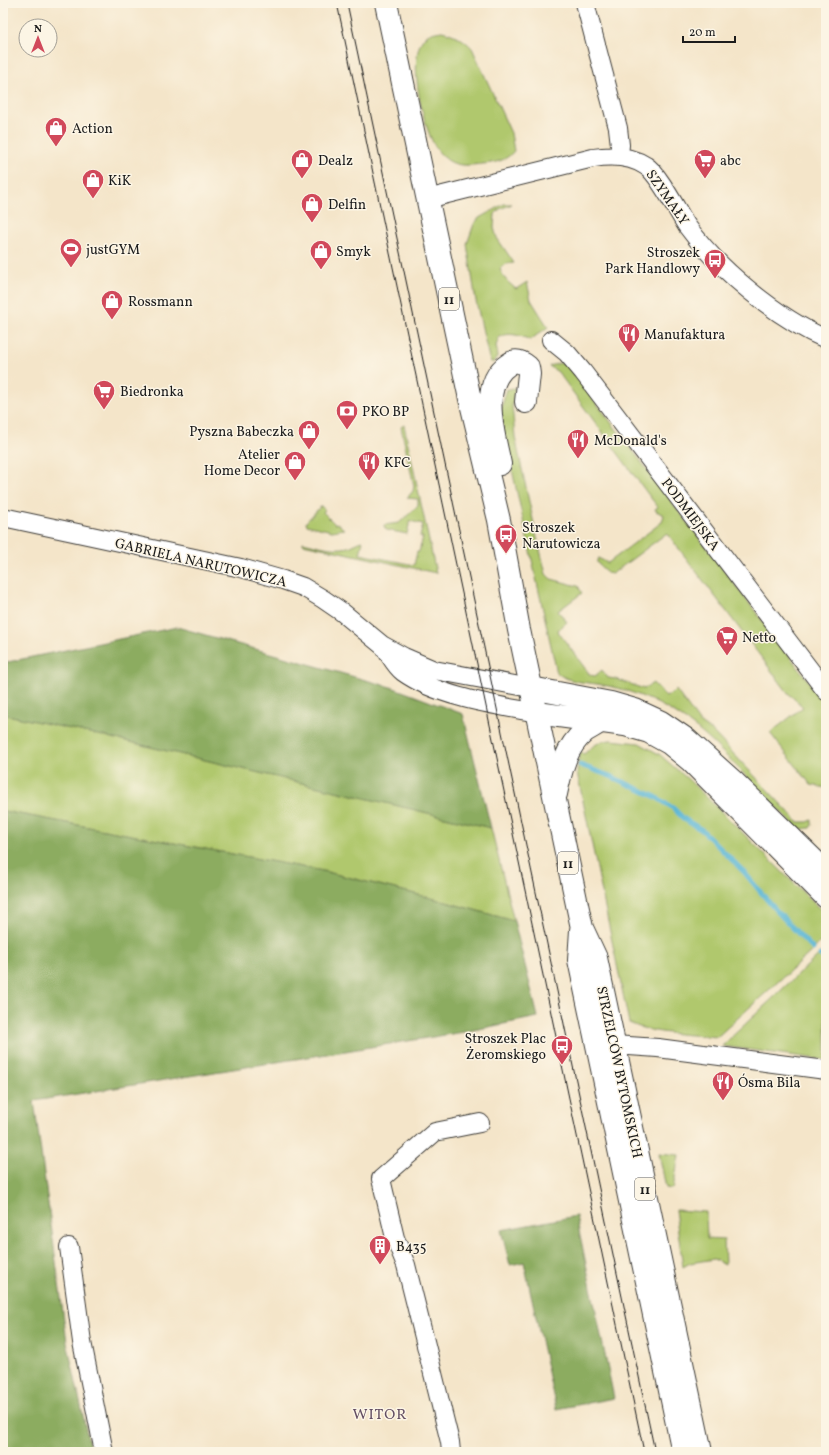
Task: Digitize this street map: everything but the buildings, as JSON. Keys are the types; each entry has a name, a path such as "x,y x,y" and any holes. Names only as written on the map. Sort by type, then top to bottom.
{"main road":[{"name":"11","path":"386,3 470,399 499,520 519,630 537,713"},
{"path":"499,520 505,484 490,414 490,400 499,374 506,365 512,362 523,362 528,367 529,374 526,402"},
{"path":"531,688 611,703 635,710 661,722 686,739 735,783 826,872"},
{"path":"537,713 625,725 649,732 669,743 691,761 826,897"},
{"name":"STRZELCÓW BYTOMSKICH","path":"537,713 582,928 596,958 701,1452"},
{"path":"555,799 567,753 572,744 584,732 600,722"},
{"name":"STRZELCÓW BYTOMSKICH","path":"582,928 579,960 683,1452"}],"street":[{"path":"585,3 618,128 620,145 618,156"},
{"name":"SZYMAŁY","path":"427,199 593,158 618,156 633,159 648,166 697,239 734,278 774,309 826,339"},
{"name":"PODMIEJSKA","path":"551,340 567,353 583,372 826,691"},
{"name":"GABRIELA NARUTOWICZA","path":"3,517 241,568 283,580 303,587 324,599 382,645 404,657 434,670 531,688"},
{"name":"GABRIELA NARUTOWICZA","path":"382,645 402,671 433,688 485,703 537,713"},
{"path":"614,1045 658,1048 826,1070"},
{"path":"451,1452 450,1442 406,1265 395,1238 381,1179 435,1132 480,1123"},
{"path":"69,1247 82,1342 104,1452"}],"green space":[{"path":"442,31 458,37 472,48 511,133 514,151 504,159 487,164 461,165 453,163 438,151 432,141 422,112 416,62 418,49 423,39 429,34"},
{"path":"504,204 512,204 500,209 495,214 494,228 497,238 514,263 506,264 500,268 502,275 516,289 527,282 531,300 548,327 530,340 514,335 503,335 499,337 496,346 498,356 494,362 491,362 476,301 467,244 474,224 479,218"},
{"path":"560,363 568,366 826,704 826,788 811,785 770,733 803,707 789,694 667,533 612,574 608,573 597,563 598,558 608,563 662,522 664,515 656,511 655,509 658,507 558,372 549,366"},
{"path":"515,387 512,405 515,437 546,574 551,579 578,586 582,593 558,611 567,622 558,630 559,633 590,675 595,676 602,670 608,678 616,679 644,689 653,683 666,697 676,690 700,723 712,731 798,822 808,822 812,820 812,825 810,828 802,829 796,827 716,746 677,714 636,694 603,685 567,679 557,673 501,420 501,409 507,389 511,390"},
{"path":"404,425 436,573 303,544 303,542 325,547 342,548 363,541 360,554 414,565 423,537 420,537 423,524 410,521 407,534 387,530 385,529 384,525 399,523 418,506 418,499 407,498 413,491 414,486 401,427"},
{"path":"321,506 325,510 323,512 335,524 337,523 344,529 332,531 307,525 306,522"},
{"path":"177,627 394,688 463,714 491,828 121,740 3,714 3,663"},
{"path":"3,714 121,740 491,828 514,921 435,899 323,871 3,811"},
{"path":"611,740 639,743 659,754 689,780 826,915 826,936 812,951 717,1037 661,1032 629,1023 577,772 581,752 584,754 596,744"},
{"path":"3,811 323,871 435,899 514,921 538,1017 464,1032 34,1101 67,1342 91,1452 3,1452"},
{"path":"826,948 826,1060 722,1046"},
{"path":"659,1153 679,1155 673,1189 666,1188"},
{"path":"675,1210 706,1212 707,1239 724,1240 725,1265 714,1259 690,1263 683,1267"},
{"path":"576,1216 614,1398 556,1409 524,1262 510,1265 501,1230"}],"waterway":[{"path":"580,765 610,776 656,797 673,808 684,819 702,830 744,872 773,907 813,949"},
{"path":"820,955 826,958"}],"tram line":[{"path":"337,3 644,1452"},
{"path":"347,3 655,1452"}],"place":[{"name":"Action","path":"56,148"},
{"name":"Dealz","path":"302,180"},
{"name":"abc","path":"705,180"},
{"name":"KiK","path":"93,200"},
{"name":"Delfin","path":"312,224"},
{"name":"justGYM","path":"71,268"},
{"name":"Smyk","path":"321,270"},
{"name":"Stroszek Park Handlowy","path":"715,280"},
{"name":"Rossmann","path":"112,320"},
{"name":"Manufaktura","path":"629,354"},
{"name":"Biedronka","path":"104,410"},
{"name":"PKO BP","path":"347,430"},
{"name":"Pyszna Babeczka","path":"309,450"},
{"name":"McDonald's","path":"578,460"},
{"name":"Atelier Home Decor","path":"295,482"},
{"name":"KFC","path":"369,482"},
{"name":"Stroszek Narutowicza","path":"506,554"},
{"name":"Netto","path":"727,656"},
{"name":"Stroszek Plac Żeromskiego","path":"562,1066"},
{"name":"Ósma Bila","path":"723,1102"},
{"name":"B435","path":"380,1266"}],"district":[{"name":"WITOR","path":"380,1414"}]}
